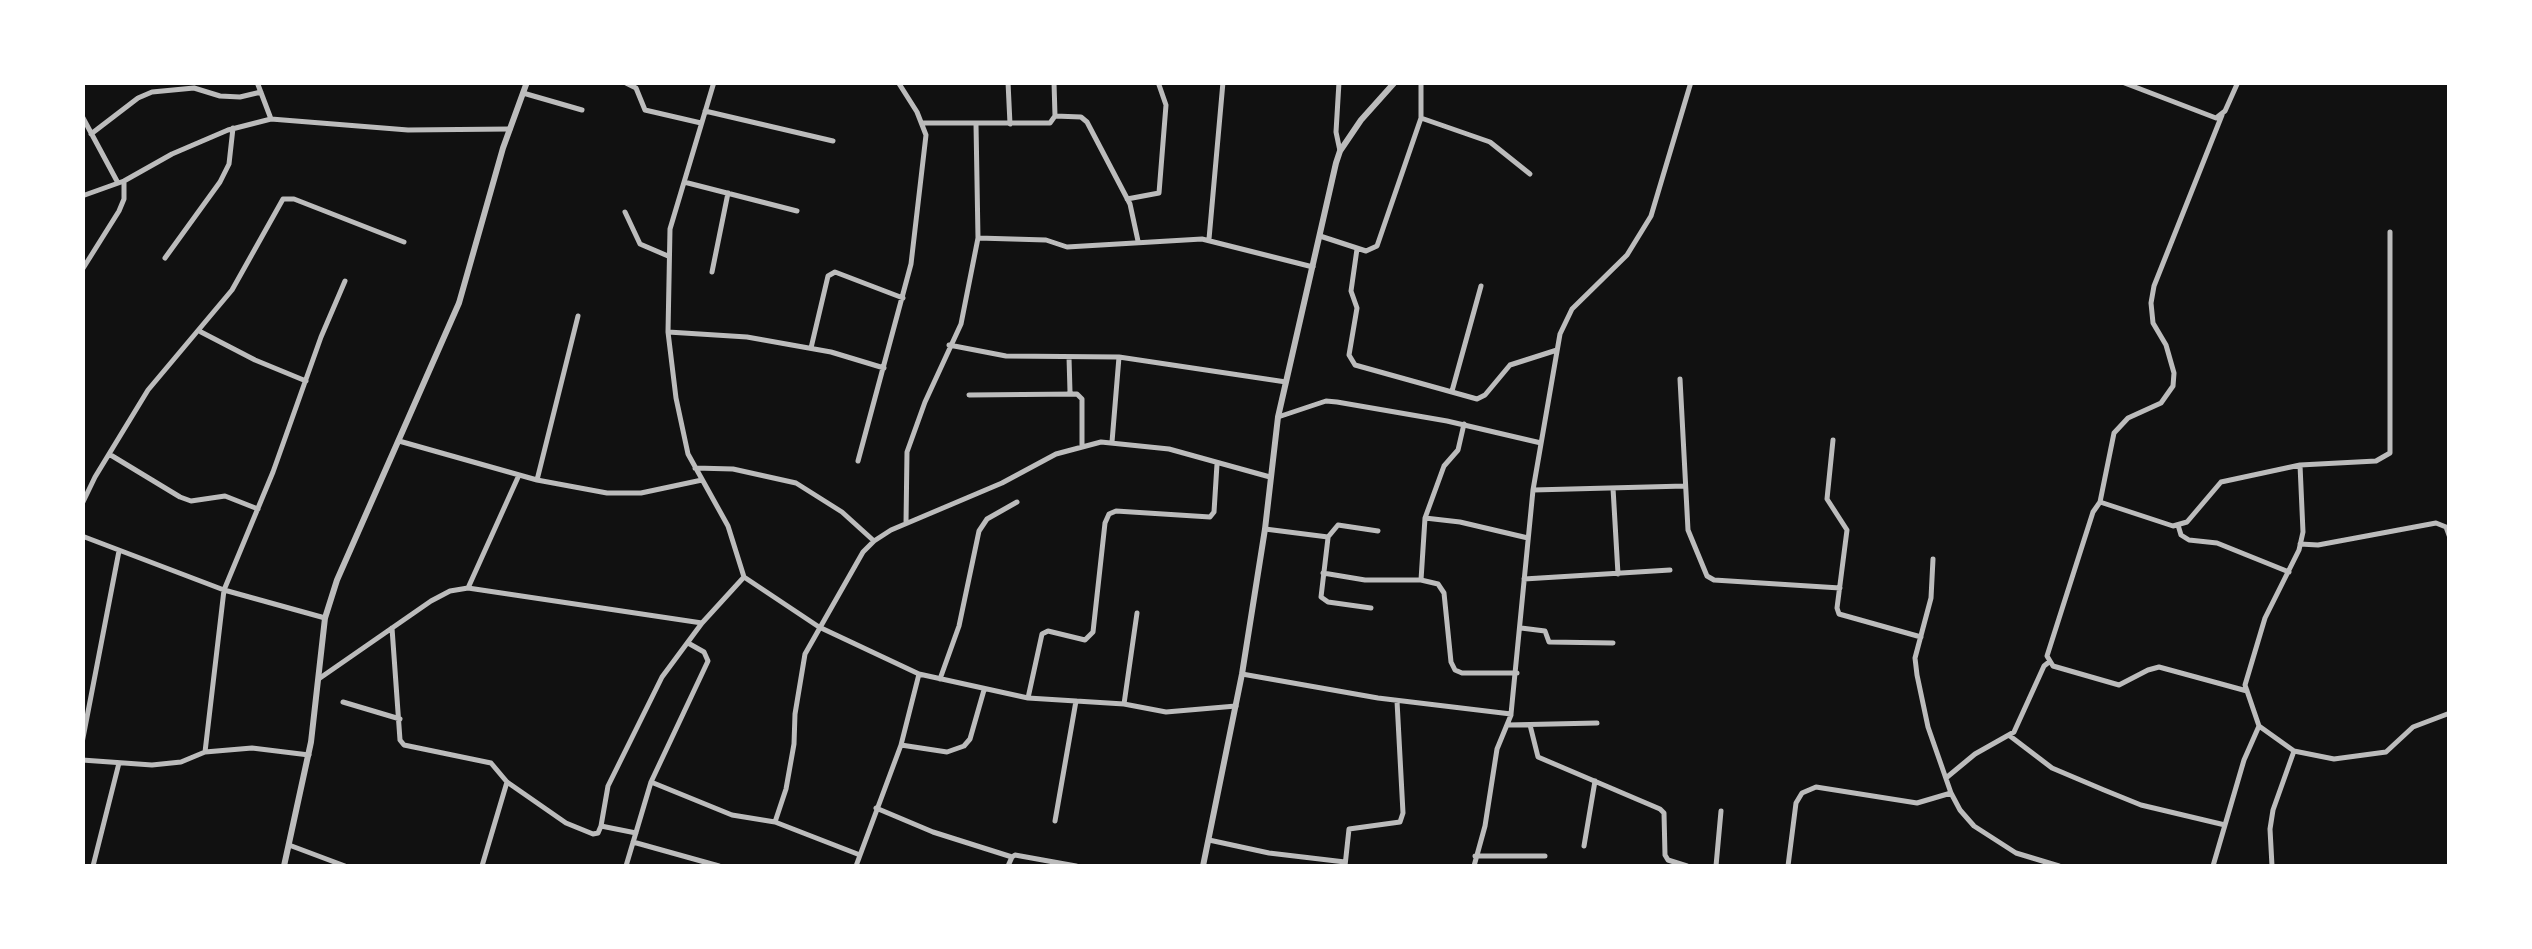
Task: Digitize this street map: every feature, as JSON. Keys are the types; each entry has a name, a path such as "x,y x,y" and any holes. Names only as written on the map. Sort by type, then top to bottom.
{"street":[{"path":"257,82 272,119"},
{"path":"284,866 308,755 324,618 459,302 527,82"},
{"path":"624,82 637,85 645,110 701,123"},
{"path":"714,82 670,229 668,332 688,454 728,526 744,578 819,626 919,674 1028,698 1124,704 1166,712 1236,706"},
{"path":"858,462 911,264 926,135 898,82"},
{"path":"1008,82 1010,124"},
{"path":"922,122 1050,123 1054,116 1054,82"},
{"path":"1127,199 1159,193 1166,105 1158,82"},
{"path":"1209,240 1223,82"},
{"path":"1339,82 1336,132 1340,151"},
{"path":"1203,866 1242,674 1278,418 1340,151 1395,82"},
{"path":"1320,236 1371,251 1377,246 1421,118 1421,82"},
{"path":"1474,866 1485,826 1497,749 1511,714 1533,490 1557,350 1572,309 1627,255 1650,216 1692,82"},
{"path":"2122,82 2209,118 2222,115"},
{"path":"2238,82 2154,286 2153,323 2166,345 2174,373 2173,386 2161,403 2128,418 2114,432 2100,502 2093,512 2047,656 2050,662 2119,686 2160,667 2247,691"},
{"path":"91,134 152,92 194,88 240,97 261,92"},
{"path":"523,93 582,110"},
{"path":"704,112 833,142"},
{"path":"82,116 121,182 124,199 82,270"},
{"path":"1054,116 1085,118 1127,199 1138,241"},
{"path":"1421,118 1490,142 1530,174"},
{"path":"82,196 121,182 172,154 234,128 272,119 396,130 510,129"},
{"path":"906,524 907,452 949,344 961,324 978,238 976,124"},
{"path":"165,258 220,182 229,164 234,128"},
{"path":"683,182 797,210"},
{"path":"712,272 728,193"},
{"path":"82,504 148,390 232,290 283,199 294,199 404,242"},
{"path":"625,212 640,244 668,256"},
{"path":"2100,502 2173,526 2186,522 2221,482 2300,465 2376,461 2390,453 2390,232"},
{"path":"978,238 1046,240 1067,248 1209,240 1313,267"},
{"path":"1357,248 1351,291 1357,304 1349,355 1352,363 1482,398 1510,366 1557,350"},
{"path":"811,348 828,276 834,272 903,298"},
{"path":"204,752 224,590 345,281"},
{"path":"1452,392 1481,286"},
{"path":"538,480 578,316"},
{"path":"200,332 306,381"},
{"path":"668,332 811,348 884,368"},
{"path":"949,344 1006,356 1119,357 1286,382"},
{"path":"1069,357 1070,392"},
{"path":"1112,442 1119,357"},
{"path":"1680,379 1688,530 1704,573 1710,579 1840,588"},
{"path":"970,395 1070,392 1082,399 1082,446"},
{"path":"1278,418 1326,401 1464,424 1541,443"},
{"path":"1421,580 1425,518 1444,466 1458,450 1464,424"},
{"path":"1833,440 1828,499 1847,530 1839,614 1921,636"},
{"path":"399,441 538,480 622,494 702,480"},
{"path":"775,822 790,770 805,654 863,552 874,541 1056,454 1082,446 1112,442 1168,448 1270,476"},
{"path":"109,454 180,497 191,501 225,496 258,509"},
{"path":"1028,698 1042,634 1048,631 1080,640 1090,638 1109,514 1116,510 1210,517 1214,512 1217,464"},
{"path":"2300,465 2300,544 2264,618 2246,679 2259,726 2294,751 2334,759 2386,752 2413,727 2450,714"},
{"path":"695,468 733,468 796,484 842,512 874,541"},
{"path":"468,588 518,474"},
{"path":"1533,490 1686,486"},
{"path":"1612,488 1618,574"},
{"path":"940,679 959,626 979,530 987,519 1018,502"},
{"path":"1425,518 1528,538"},
{"path":"2300,544 2318,545 2436,523 2446,527 2450,538"},
{"path":"2178,524 2182,535 2190,540 2217,543 2289,572"},
{"path":"1371,608 1323,600 1320,594 1328,537 1338,525 1378,531"},
{"path":"1265,529 1328,537"},
{"path":"82,536 224,590 324,618"},
{"path":"82,743 119,552"},
{"path":"1933,559 1931,598 1916,658 1916,675 1928,727 1951,793 1974,826 2024,856 2059,866"},
{"path":"1524,579 1670,570"},
{"path":"1323,573 1365,580 1421,580 1442,587 1451,662 1456,670 1517,673"},
{"path":"392,628 400,740 404,746 491,763 506,782 566,823 593,834 601,826 608,786 662,678 702,624 744,578"},
{"path":"318,679 431,601 450,591 468,588 702,624"},
{"path":"1124,704 1138,613"},
{"path":"1521,628 1545,631 1549,642 1613,644"},
{"path":"626,866 651,782 708,660 707,655 688,643"},
{"path":"1946,778 1975,754 2010,736 2044,666 2050,662"},
{"path":"856,866 901,745 919,674"},
{"path":"1242,674 1397,701 1511,714"},
{"path":"901,745 948,752 964,746 970,739 984,690"},
{"path":"1055,821 1076,701"},
{"path":"1209,840 1269,854 1345,864 1349,829 1400,822 1403,814 1397,701"},
{"path":"344,702 400,719"},
{"path":"1507,725 1597,723"},
{"path":"1530,725 1538,757 1660,809 1664,814 1665,855 1668,860 1687,866"},
{"path":"2214,866 2244,760 2259,726"},
{"path":"2010,736 2052,768 2104,790 2141,804 2225,825"},
{"path":"82,760 181,762 204,752 252,748 308,755"},
{"path":"2272,866 2273,810 2294,751"},
{"path":"93,866 119,762"},
{"path":"1584,846 1594,780"},
{"path":"482,866 506,782"},
{"path":"651,782 732,815 775,822 860,855"},
{"path":"1788,866 1796,803 1808,789 1829,788 1917,803 1951,793"},
{"path":"876,808 933,832 1012,856 1076,866"},
{"path":"1716,866 1721,812"},
{"path":"601,826 636,834"},
{"path":"634,842 717,866"},
{"path":"289,845 346,866"},
{"path":"1008,866 1012,856"},
{"path":"1475,856 1545,856"},
{"path":"2024,856 2025,866"}]}
